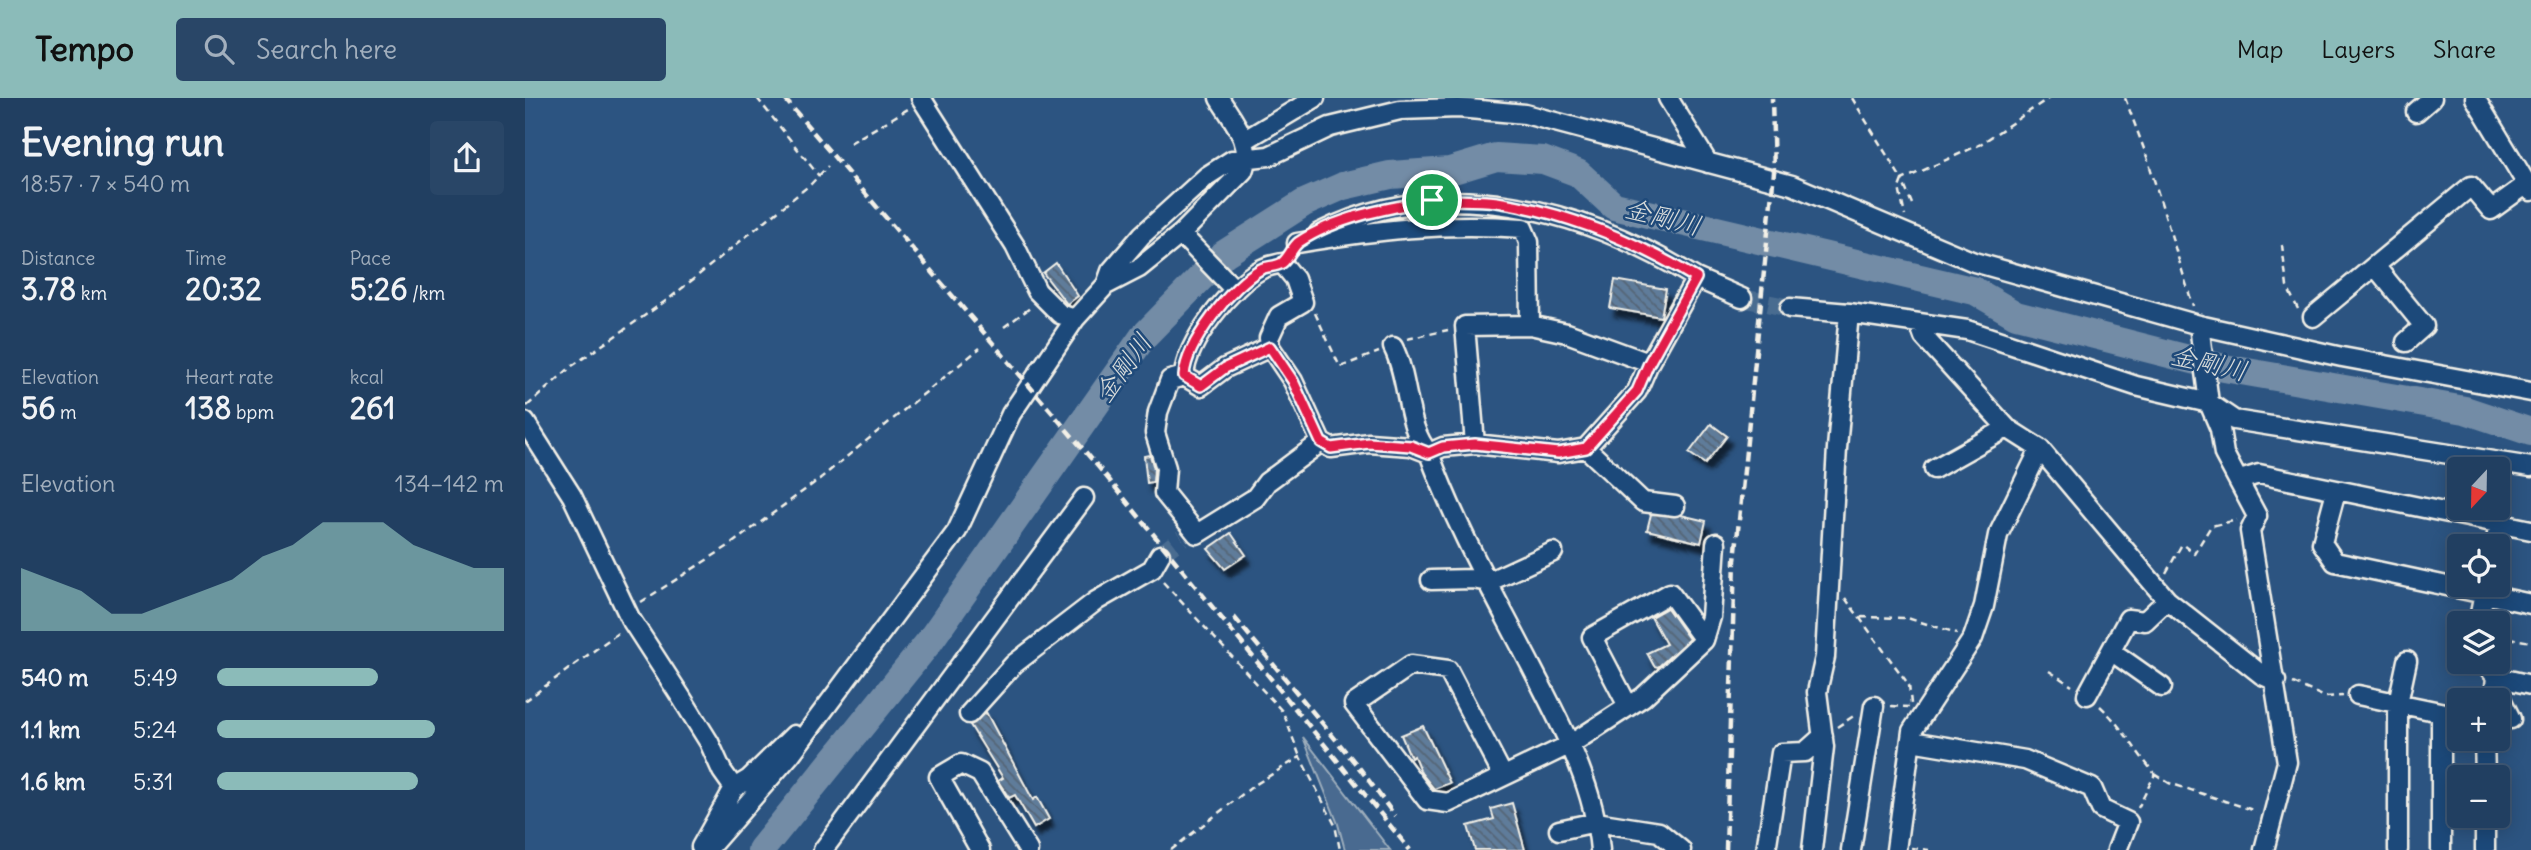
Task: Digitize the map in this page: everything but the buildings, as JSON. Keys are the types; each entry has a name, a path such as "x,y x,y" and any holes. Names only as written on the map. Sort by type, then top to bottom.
{"street":[{"path":"707,850 812,725 957,531 1011,414 1075,319 1106,285 1185,239 1243,171 1247,149 1219,98"},
{"path":"1106,285 1111,271 1142,235 1207,176 1315,98"},
{"path":"1668,98 1708,163"},
{"path":"2416,112 2432,98"},
{"path":"2313,317 2471,186 2491,210 2529,188 2475,98"},
{"path":"922,100 1015,246 1042,296 1059,314 1075,319"},
{"path":"1247,149 1269,156 1329,127 1400,110 1458,108 1525,114 1791,185 1909,232 1974,262 2199,325 2342,358 2531,392"},
{"path":"1184,376 1185,362 1209,321 1235,290 1261,269 1282,263 1297,243 1329,227 1387,208 1432,200 1495,202 1571,219 1648,248 1696,278 1742,298"},
{"path":"1297,243 1377,230 1464,224 1523,228 1529,242 1530,324"},
{"path":"1185,239 1235,290"},
{"path":"1282,263 1295,279 1303,302 1279,316 1269,338 1270,347 1293,381 1321,442 1331,448 1369,443 1400,445 1429,453 1443,447 1475,444 1558,453 1586,448 1637,391 1649,363 1696,278"},
{"path":"2375,266 2424,326 2406,342"},
{"path":"1790,308 1849,313 1967,330 2136,386 2209,403 2234,420 2531,467"},
{"path":"1812,850 1824,747 1817,692 1825,657 1849,313"},
{"path":"1919,323 1924,337 2007,428 2040,449 2162,594 2262,674 2276,681"},
{"path":"1475,444 1465,326 1530,324 1567,333 1649,363"},
{"path":"2199,325 2209,403 2220,429 2224,454 2257,516 2250,531 2287,762 2264,850"},
{"path":"1270,347 1225,368 1201,386 1184,376 1170,380 1158,412 1155,433 1166,468 1164,494 1190,536 1255,498 1267,482 1321,442"},
{"path":"1393,347 1403,366 1418,442 1429,453 1488,582 1571,744 1588,789 1600,850"},
{"path":"525,422 572,496 629,618 681,696 734,788"},
{"path":"1934,469 2007,428"},
{"path":"1586,448 1643,502 1675,506"},
{"path":"1896,850 1912,736 1973,638 1984,606 1998,535 2040,449"},
{"path":"2240,480 2259,474 2531,530"},
{"path":"2336,491 2322,543 2335,562 2447,582"},
{"path":"823,850 1084,498"},
{"path":"2498,534 2500,523"},
{"path":"1502,775 1448,670 1411,665 1354,704 1427,800 1448,803 1571,744 1643,697 1705,640 1711,617 1716,543"},
{"path":"1431,580 1473,579 1488,582 1553,552"},
{"path":"969,714 1014,664 1096,601 1156,562"},
{"path":"1628,706 1592,637 1670,593 1705,640"},
{"path":"2087,695 2129,619 2145,621 2162,594"},
{"path":"2510,597 2531,604"},
{"path":"2111,650 2162,687"},
{"path":"2398,850 2397,703 2407,661"},
{"path":"2494,674 2496,677 2531,685"},
{"path":"2496,677 2495,687 2511,719"},
{"path":"2358,695 2447,713"},
{"path":"1851,850 1874,706"},
{"path":"700,850 734,788 749,779 799,730 812,725"},
{"path":"1766,850 1781,753 1805,752 1822,736"},
{"path":"1912,736 2025,760 2092,788 2101,809 2128,822 2117,850"},
{"path":"2441,850 2448,751"},
{"path":"980,850 939,777 961,764 980,774 1028,850"},
{"path":"1559,830 1596,822 1659,832 1681,850"},
{"path":"2485,828 2485,850"}],"path":[{"path":"757,98 819,176"},
{"path":"1852,98 1902,180 1912,204"},
{"path":"1909,232 1899,188 1902,180 1979,145 2049,98"},
{"path":"2125,98 2147,158 2199,325"},
{"path":"851,143 870,129 922,100"},
{"path":"525,408 572,366 670,298 828,166"},
{"path":"1004,327 1042,296"},
{"path":"1303,302 1311,305 1340,367 1393,347 1410,337 1465,326"},
{"path":"525,701 628,626 630,609 727,547 817,481 980,348"},
{"path":"2162,594 2182,544 2194,554 2211,526 2257,516"},
{"path":"1156,562 1283,712 1300,757 1335,825 1341,850"},
{"path":"1829,579 1861,617 1909,685 1912,736"},
{"path":"1861,617 1907,618 1973,638"},
{"path":"2510,638 2531,642"},
{"path":"2049,671 2087,695 2117,721 2139,756 2155,774 2169,783 2220,797 2273,817"},
{"path":"2276,681 2289,681 2325,697 2358,695"},
{"path":"1171,850 1253,786 1300,757"},
{"path":"2128,822 2155,774"}],"shaded area":[{"path":"1303,737 1390,850 1345,850 1338,824"}],"waterway":[{"name":"金剛川","path":"761,850 929,642 1143,337 1224,254 1304,203 1343,186 1390,175 1450,171 1496,157 1543,160 1578,173 1614,206 1975,291 2016,315 2224,368 2465,410 2531,432"}],"tunnel":[{"path":"1742,298 1790,308"},
{"path":"1160,555 1182,538"}],"railway":[{"path":"784,98 1106,476 1410,850"},
{"path":"1726,850 1735,560 1774,172 1772,98"},
{"path":"1234,617 1361,770 1395,816"}],"route":[{"path":"1432,200 1495,202 1571,219 1648,248 1696,278 1649,363 1637,391 1586,448 1558,453 1475,444 1443,447 1429,453 1411,446 1369,443 1331,448 1321,442 1293,381 1270,347 1225,368 1201,386 1184,376 1185,362 1209,321 1235,290 1261,269 1282,263 1297,243 1329,227 1387,208 1432,200"}]}
